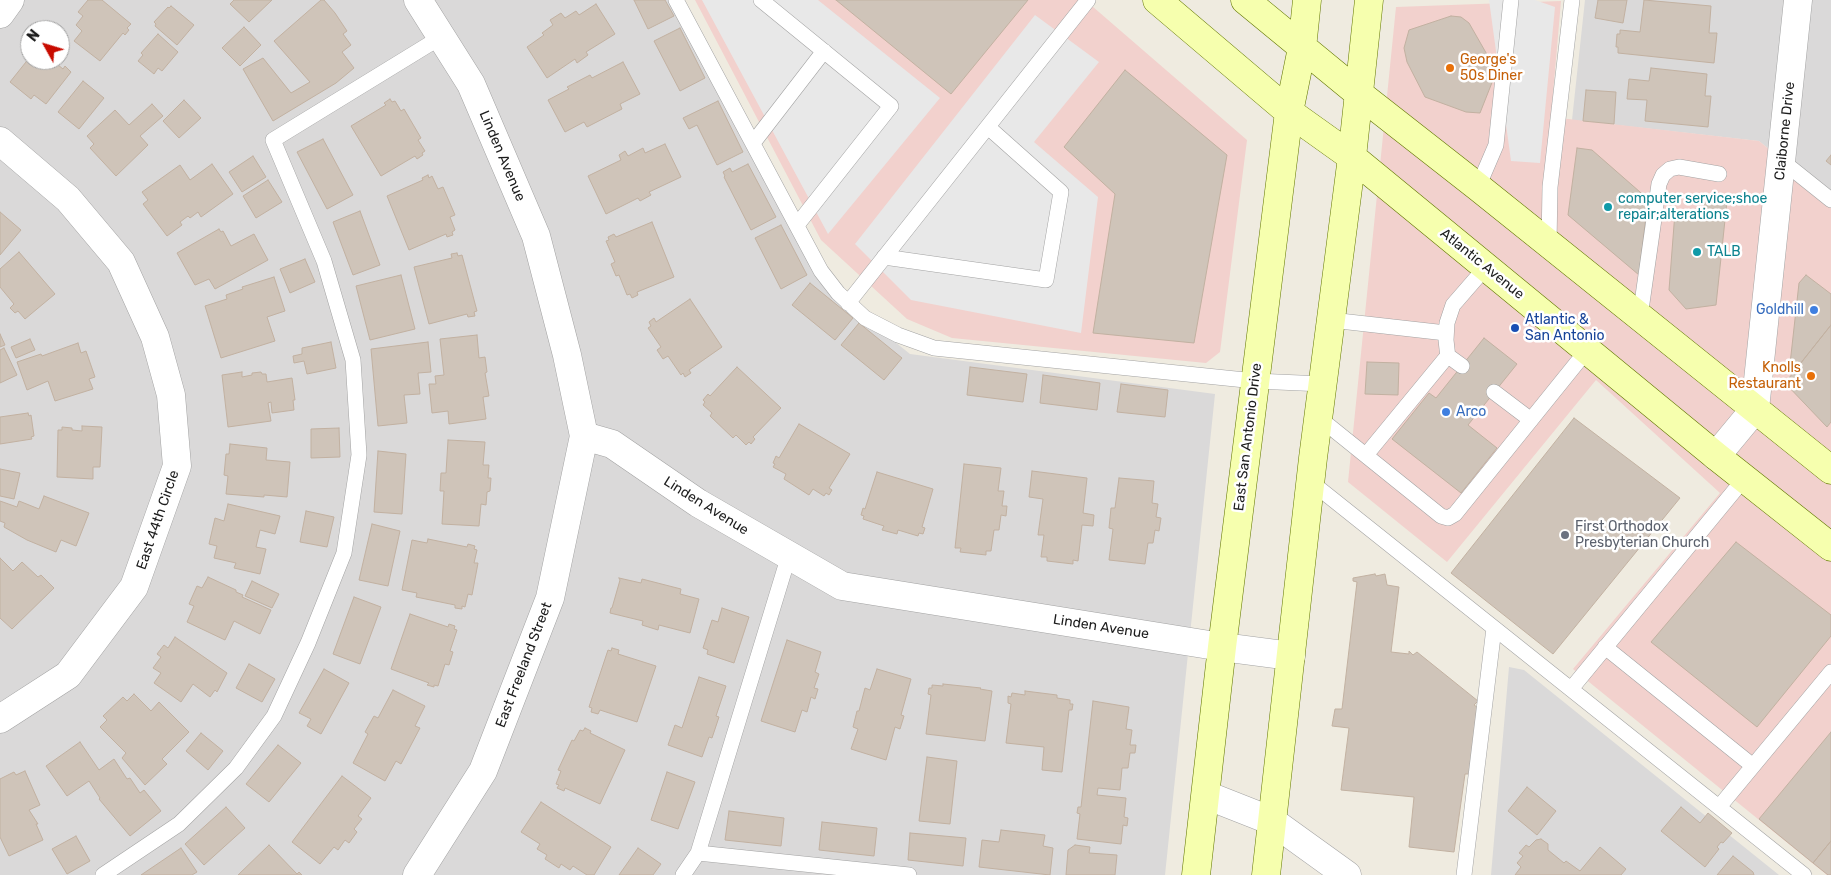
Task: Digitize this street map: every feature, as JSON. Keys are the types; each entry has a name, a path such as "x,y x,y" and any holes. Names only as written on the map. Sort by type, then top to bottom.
{"main road":[{"name":"Atlantic Avenue","path":"1157,0 1290,112 1352,157 1744,479 1831,547"},
{"path":"1245,0 1358,93 1831,470"},
{"name":"East San Antonio Drive","path":"1196,875 1255,381 1290,112 1302,48 1307,0"},
{"path":"1266,875 1318,417 1352,157 1369,0"}],"street":[{"path":"0,14 10,0"},
{"name":"Linden Avenue","path":"418,0 471,84 536,236 567,355 584,436 612,444 698,503 842,586 1222,647 1291,656"},
{"name":"Claiborne Drive","path":"1755,409 1798,0"},
{"name":"East 44th Circle","path":"0,141 68,199 121,262 155,337 171,395 178,466 134,587 68,675 0,719"},
{"path":"1716,456 1755,409"},
{"name":"East Freeland Street","path":"417,875 483,771 550,598 584,436"},
{"path":"1206,795 1272,821 1347,875"}],"lane":[{"path":"676,0 821,271 838,294 865,318 898,335 934,348 1255,381 1323,384"},
{"path":"761,0 891,106 797,225"},
{"path":"848,303 1088,0"},
{"path":"1478,187 1496,145 1511,0"},
{"path":"1549,244 1550,187 1572,0"},
{"path":"103,875 179,824 236,768 274,716 308,643 344,553 359,455 353,360 324,261 273,140 441,37"},
{"path":"753,143 824,51"},
{"path":"884,257 1046,280 1061,192 988,126"},
{"path":"1781,160 1831,200"},
{"path":"1640,317 1659,184 1663,175 1670,169 1679,167 1719,174"},
{"path":"1448,358 1446,332 1453,304 1486,266"},
{"path":"1331,320 1446,332"},
{"path":"1318,417 1441,516 1448,518 1455,514 1588,349"},
{"path":"1366,455 1444,359 1451,358 1462,366"},
{"path":"1494,392 1531,420"},
{"path":"1571,689 1744,479"},
{"path":"1311,482 1804,875"},
{"path":"683,875 698,853 789,555"},
{"path":"1464,875 1494,628"},
{"path":"1605,648 1753,766"},
{"path":"1719,807 1831,672"},
{"path":"698,853 909,875"}],"shaded area":[{"path":"0,0 672,0 819,281 910,354 1215,394 1165,875 0,875"},
{"path":"695,0 1085,0 1247,140 1220,352 1206,363 952,338 907,319 821,240"},
{"path":"702,0 818,0 940,98 828,234"},
{"path":"1489,0 1535,0 1555,7 1540,163 1511,161"},
{"path":"1585,0 1831,0 1831,200 1759,141 1572,120"},
{"path":"1561,1 1551,117 1759,141 1831,200 1831,875 1827,875 1573,669 1720,493 1596,380 1447,562 1348,482 1396,7"},
{"path":"1035,15 1099,62 1034,142 1098,197 1081,333 911,300 855,244"},
{"path":"1509,667 1524,670 1779,875 1491,875"}],"building":[{"path":"88,0 102,0 131,24 127,28 129,30 125,35 123,33 100,61 74,41 82,31 76,25 83,16 78,12"},
{"path":"234,0 272,0 249,22 230,4"},
{"path":"321,0 324,0 335,13 347,31 343,34 351,45 342,52 354,68 336,83 273,121 243,69 263,58 291,93 310,82 274,41"},
{"path":"634,0 665,0 674,16 648,29"},
{"path":"836,0 1028,0 951,94"},
{"path":"1598,0 1627,0 1623,23 1595,18"},
{"path":"1644,0 1711,6 1709,33 1717,33 1714,63 1618,53 1618,47 1616,47 1617,34 1620,34 1620,30 1640,32"},
{"path":"596,4 615,34 586,52 588,55 577,63 575,59 547,78 527,47 544,35 542,33 553,25 550,20 561,13 565,18 576,11 579,15"},
{"path":"171,6 194,25 177,45 155,26 154,22"},
{"name":"George's 50s Diner","path":"1451,16 1461,17 1469,23 1489,58 1493,80 1480,113 1466,112 1425,97 1407,62 1404,48 1409,30"},
{"path":"244,27 261,45 240,66 222,48"},
{"path":"680,28 705,78 680,91 654,41"},
{"path":"158,34 178,52 162,71 158,68 154,74 138,61 143,55 141,53"},
{"path":"623,62 640,94 620,104 622,109 587,127 584,122 565,132 548,100 590,75 592,78"},
{"path":"1651,68 1707,74 1705,96 1711,96 1708,127 1645,121 1647,100 1627,99 1629,79 1649,81"},
{"path":"20,70 69,70 71,72 46,104 34,95 31,99 10,82"},
{"path":"1125,70 1227,155 1194,343 1093,333 1115,194 1064,147"},
{"path":"83,81 104,98 79,129 58,112"},
{"path":"1586,90 1616,92 1614,124 1583,121"},
{"path":"390,99 392,102 395,101 401,111 404,109 421,138 418,140 425,151 417,159 415,156 381,176 351,126 386,105 384,103"},
{"path":"184,100 201,118 179,138 163,121"},
{"path":"718,101 743,152 717,165 697,125 689,129 683,118"},
{"path":"152,104 163,116 140,136 148,145 116,176 90,148 94,144 87,136 115,110 129,125"},
{"path":"323,139 353,195 327,209 297,152"},
{"path":"665,144 681,177 649,192 651,195 640,201 638,198 606,214 588,176 621,160 619,155 625,151 628,156 643,148 645,153"},
{"name":"computer service;shoe repair;alterations","path":"1577,148 1592,150 1648,199 1639,275 1568,215"},
{"path":"1831,155 1831,165 1826,161"},
{"path":"253,156 266,177 242,192 229,172"},
{"path":"212,164 233,194 201,217 198,212 190,218 188,216 180,222 182,225 167,236 143,204 148,200 142,192 180,165 190,180"},
{"path":"748,164 776,217 751,230 723,172 730,168 732,172"},
{"path":"428,175 429,178 432,176 438,189 443,187 455,215 450,217 455,230 452,232 453,235 447,237 446,234 409,250 387,196 423,180 422,178"},
{"path":"268,180 282,202 256,218 243,196"},
{"name":"TALB","path":"1705,200 1727,201 1716,305 1686,309 1669,290 1675,212 1703,215"},
{"path":"360,211 380,265 353,275 333,222"},
{"path":"0,212 21,230 0,255"},
{"path":"652,222 674,277 637,292 638,295 632,298 630,294 627,295 619,275 616,276 611,264 615,262 606,241 609,240 608,237 614,234 616,237"},
{"path":"781,225 807,275 781,289 755,238"},
{"path":"219,229 221,232 223,231 231,246 254,234 268,260 215,289 209,279 195,285 177,253"},
{"path":"19,252 55,294 25,319 18,311 15,313 10,308 14,304 0,287 0,269"},
{"path":"457,253 458,256 462,255 477,311 474,312 475,316 468,317 467,314 429,324 414,267 452,258 451,254"},
{"path":"305,259 315,282 290,293 280,269"},
{"path":"401,275 415,329 370,340 356,286"},
{"name":"Goldhill","path":"1806,275 1831,294 1831,325 1796,369 1790,364 1799,283"},
{"path":"274,277 285,311 267,317 275,341 221,358 205,306 227,299 226,295 243,289 242,287"},
{"path":"810,283 853,318 835,340 792,305"},
{"path":"690,299 722,347 689,370 691,373 685,377 683,373 681,375 668,356 663,359 657,350 661,347 648,328 651,326 649,322 654,318 656,322"},
{"path":"859,323 902,358 884,380 841,345"},
{"name":"Knolls Restaurant","path":"1831,325 1831,422 1827,427 1785,383"},
{"path":"0,334 5,345 0,347"},
{"path":"477,335 479,358 485,357 487,372 485,373 489,396 483,397 486,419 449,424 448,411 432,413 429,384 436,384 435,376 444,375 440,339"},
{"name":"Arco","path":"1484,338 1517,364 1468,425 1497,448 1461,493 1392,439 1429,393 1436,398"},
{"path":"30,339 35,350 16,358 11,347"},
{"path":"331,342 336,368 307,374 304,361 294,363 293,356 302,354 302,348"},
{"path":"428,342 431,372 418,373 420,394 404,395 407,423 378,426 371,349"},
{"path":"78,343 81,353 86,351 95,377 89,379 93,389 55,401 48,381 27,390 17,362 41,354 42,356"},
{"path":"4,348 17,375 0,383 0,350"},
{"path":"1367,362 1399,363 1398,395 1365,394"},
{"path":"737,367 781,408 753,437 755,439 751,444 749,442 746,445 736,435 733,438 710,416 712,413 703,405 705,402 703,400 708,394 710,396"},
{"path":"970,367 1027,374 1023,402 967,395"},
{"path":"242,372 242,377 252,375 252,373 261,372 266,374 267,382 292,378 295,400 293,400 294,410 272,413 271,402 268,403 271,421 228,427 222,375"},
{"path":"1043,375 1100,383 1097,410 1040,403"},
{"path":"1121,384 1168,390 1165,417 1117,412"},
{"path":"28,413 29,416 31,415 34,436 31,437 32,439 0,444 0,417"},
{"name":"First Orthodox Presbyterian Church","path":"1574,418 1680,498 1553,654 1451,573"},
{"path":"799,424 850,454 829,488 832,490 829,495 826,493 824,496 813,489 809,495 784,479 786,474 773,467 776,456 779,458"},
{"path":"82,426 102,427 100,467 93,467 93,479 57,477 58,430 62,430 62,427 82,431"},
{"path":"339,428 340,457 311,458 311,429"},
{"path":"448,440 485,442 483,465 489,465 488,478 491,478 486,505 481,504 479,526 442,524 444,491 440,491 441,473 446,473"},
{"path":"230,444 267,448 266,460 290,462 287,497 226,494 228,476 224,475 226,454 229,454"},
{"path":"378,451 406,454 402,514 374,512"},
{"path":"964,464 1001,468 998,491 1004,491 1002,506 1007,506 1006,516 1001,515 999,530 994,530 991,551 986,551 986,555 960,552 961,548 955,548"},
{"path":"0,469 20,473 14,499 0,496"},
{"path":"1032,471 1087,478 1083,513 1094,515 1093,526 1082,525 1078,561 1073,560 1073,564 1047,561 1047,557 1041,557 1044,535 1038,535 1043,499 1029,497"},
{"path":"877,472 933,489 922,527 925,528 923,534 919,533 918,536 898,530 897,534 882,530 884,526 863,519 864,516 861,515 863,508 865,509"},
{"path":"1119,478 1154,481 1152,503 1158,504 1156,517 1161,518 1159,531 1155,530 1153,543 1148,543 1145,564 1109,560 1113,529 1109,528 1111,508 1115,508"},
{"path":"44,496 89,513 76,546 61,540 56,552 27,540 4,527 5,523 0,521 0,501 17,507 19,501 39,509"},
{"path":"228,504 280,516 275,534 260,530 256,547 266,549 260,574 234,568 236,563 214,558 217,546 209,544 215,518 224,521"},
{"path":"306,511 334,517 327,547 300,542"},
{"path":"372,524 400,531 388,586 359,580"},
{"path":"428,539 467,547 468,544 475,546 474,549 477,550 474,563 478,563 472,595 468,594 465,607 462,606 462,609 455,608 455,605 416,597 417,593 402,590 412,540 427,543"},
{"path":"1736,542 1831,615 1831,636 1757,727 1651,642"},
{"path":"0,558 13,571 22,562 38,577 41,575 54,588 12,629 0,618"},
{"path":"1375,574 1376,576 1385,574 1387,585 1399,587 1391,652 1409,654 1409,651 1413,655 1417,652 1478,701 1474,705 1477,707 1470,774 1465,774 1454,852 1409,847 1414,797 1341,790 1349,728 1332,726 1335,709 1342,709 1357,582 1353,581 1353,578"},
{"path":"208,577 236,590 236,592 243,595 242,597 271,610 260,634 234,621 225,640 187,622 194,606 189,604 197,586 202,588"},
{"path":"619,578 641,583 642,579 681,589 680,594 699,599 690,633 659,625 658,630 642,625 643,621 610,613"},
{"path":"252,581 279,594 272,608 245,596"},
{"path":"354,597 381,607 360,664 333,654"},
{"path":"722,608 749,617 734,663 707,654 708,650 703,648 712,620 718,622"},
{"path":"410,614 448,627 449,624 455,626 454,629 457,630 450,651 453,652 449,665 445,664 438,686 427,685 429,683 391,669"},
{"path":"175,637 227,673 217,692 215,690 210,697 193,684 181,702 154,683 161,673 153,668 161,657 157,654 164,645 168,648"},
{"path":"787,640 821,652 815,672 819,674 814,688 818,689 815,699 811,697 807,712 802,710 795,732 761,721"},
{"path":"612,648 619,650 618,654 656,666 637,722 600,710 598,714 591,712 592,708 589,707 608,650 611,651"},
{"path":"249,664 275,679 262,702 236,688"},
{"path":"324,669 349,683 321,734 307,726 311,719 299,713"},
{"path":"877,669 911,679 901,715 904,716 900,729 895,727 886,760 851,749 858,729 853,727 857,711 859,711 865,688 870,690"},
{"path":"699,677 726,686 716,716 719,717 712,738 709,737 702,757 668,745 675,725 682,728"},
{"path":"943,684 992,691 985,741 926,734 931,695 928,694 929,688 932,688 932,685 943,686"},
{"path":"393,690 425,706 415,726 420,728 401,764 396,761 385,781 353,763 368,734 365,732 374,716 378,718"},
{"path":"1025,691 1057,695 1057,698 1070,700 1070,704 1073,704 1072,710 1069,710 1062,772 1042,770 1044,747 1006,743 1011,704 1008,703 1008,696 1011,697 1012,693 1025,695"},
{"path":"134,694 151,711 159,702 189,732 162,759 167,764 145,785 122,758 126,753 100,727 107,720 103,716 123,697 127,701"},
{"path":"1093,701 1129,707 1126,729 1132,730 1130,745 1136,745 1135,753 1130,753 1128,768 1122,768 1120,790 1098,788 1097,795 1126,798 1124,817 1128,818 1127,826 1123,825 1121,844 1077,839 1080,814 1077,813 1078,807 1081,807"},
{"path":"585,728 591,731 590,733 625,750 600,804 565,788 564,791 557,788 559,785 556,784 561,771 558,770 572,740 574,741 580,730 583,731"},
{"path":"1831,732 1831,841 1813,863 1759,819"},
{"path":"201,733 223,751 208,770 186,751"},
{"path":"80,742 99,770 114,759 127,779 130,778 140,793 144,790 161,811 130,836 99,799 89,781 67,796 46,766"},
{"path":"278,745 301,763 269,802 246,784"},
{"path":"927,757 957,761 950,824 919,821"},
{"path":"25,771 40,805 29,810 38,824 36,824 43,840 9,856 0,837 0,779 14,772 16,775"},
{"path":"667,772 695,782 678,829 651,820"},
{"path":"342,776 371,798 358,816 362,819 354,829 357,832 349,843 345,840 338,850 334,847 320,864 292,842"},
{"path":"1527,787 1556,811 1537,835 1508,811"},
{"path":"541,802 611,847 594,875 587,875 573,866 570,870 561,864 559,868 545,859 547,855 537,849 540,844 521,832"},
{"path":"226,807 245,828 204,865 185,844"},
{"path":"1681,807 1700,823 1708,813 1732,833 1717,847 1719,849 1705,867 1661,831"},
{"path":"729,811 784,818 781,846 725,840"},
{"path":"822,822 877,828 874,856 819,850"},
{"path":"1001,830 1045,835 1043,846 1053,848 1050,875 979,867 982,840 999,842"},
{"path":"910,833 966,838 963,866 908,860"},
{"path":"76,836 90,861 67,874 52,849"},
{"path":"1541,839 1548,844 1548,850 1564,863 1566,861 1580,871 1600,847 1626,869 1621,875 1515,875 1521,867 1517,863 1523,856 1519,853 1526,845 1529,847 1536,840"},
{"path":"1831,841 1831,875 1828,875 1813,863"},
{"path":"269,845 297,874 299,872 302,875 238,875"},
{"path":"1075,845 1090,847 1089,853 1117,855 1115,875 1066,875 1068,850"},
{"path":"181,848 197,872 192,875 141,875"},
{"path":"638,848 661,864 653,875 619,875"},
{"path":"1733,856 1753,872 1754,875 1717,875"}],"place":[{"name":"George's 50s Diner","path":"1450,68"},
{"name":"computer service;shoe repair;alterations","path":"1608,207"},
{"name":"TALB","path":"1697,252"},
{"name":"Goldhill","path":"1814,310"},
{"name":"Atlantic & San Antonio","path":"1515,328"},
{"name":"Knolls Restaurant","path":"1811,376"},
{"name":"Arco","path":"1446,412"},
{"name":"First Orthodox Presbyterian Church","path":"1565,535"}]}
